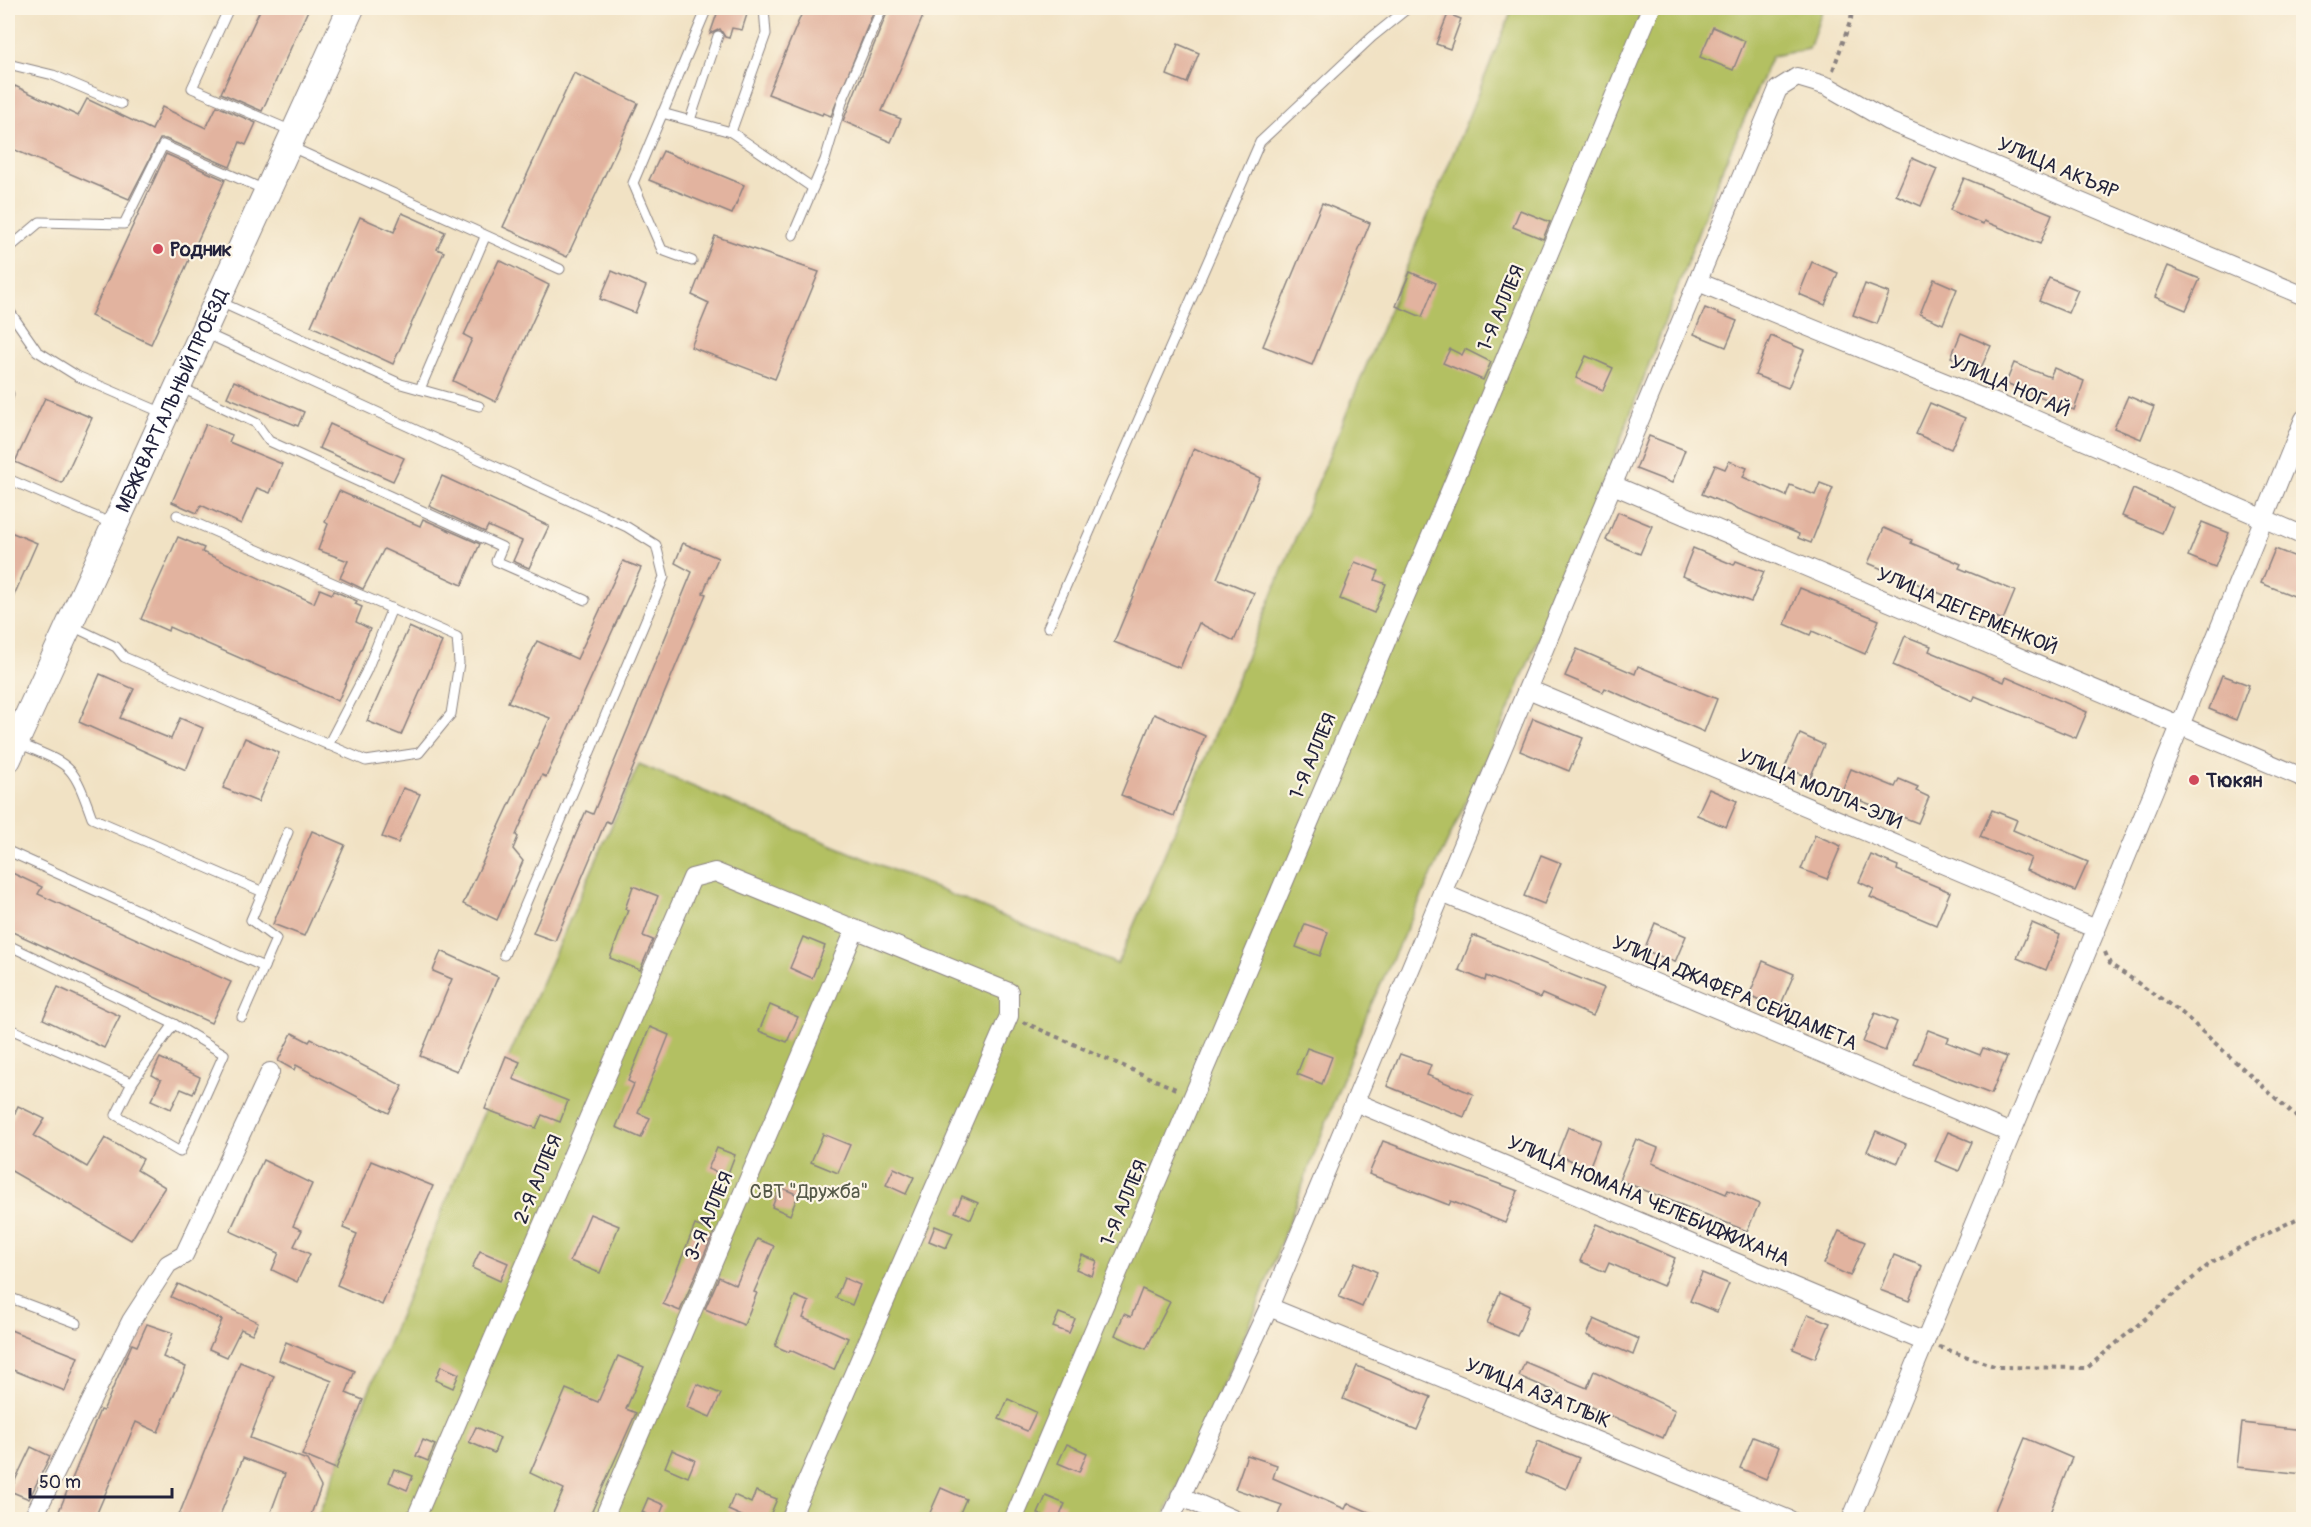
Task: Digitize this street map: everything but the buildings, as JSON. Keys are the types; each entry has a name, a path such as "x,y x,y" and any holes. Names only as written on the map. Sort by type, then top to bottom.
{"main road":[{"name":"МЕЖКВАРТАЛЬНЫЙ ПРОЕЗД","path":"10,747 115,525 351,8"}],"street":[{"name":"1-Я АЛЛЕЯ","path":"1013,1520 1194,1097 1651,8"},
{"name":"УЛИЦА АКЪЯР","path":"1698,282 1779,89 1797,77 1827,86 1888,121 2304,296"},
{"path":"1170,1520 1269,1307 1698,282"},
{"name":"УЛИЦА НОГАЙ","path":"1698,282 2020,413 2304,536"},
{"path":"1851,1520 2180,726 2304,419"},
{"name":"УЛИЦА ДЕГЕРМЕНКОЙ","path":"1613,484 2304,778"},
{"name":"УЛИЦА МОЛЛА-ЭЛИ","path":"1528,689 2096,929"},
{"name":"2-Я АЛЛЕЯ","path":"415,1520 692,878 715,872 855,930"},
{"name":"УЛИЦА ДЖАФЕРА СЕЙДАМЕТА","path":"1442,893 2011,1133"},
{"path":"790,1520 1009,1016 1009,992 855,930"},
{"name":"3-Я АЛЛЕЯ","path":"603,1520 855,930"},
{"path":"32,1520 131,1321 168,1264 184,1255 270,1072"},
{"name":"УЛИЦА НОМАНА ЧЕЛЕБИДЖИХАНА","path":"1355,1101 1924,1342"},
{"name":"УЛИЦА АЗАТЛЫК","path":"1269,1307 1790,1520"},
{"path":"1180,1496 1235,1520"}],"lane":[{"path":"229,8 192,88 485,237 560,269"},
{"path":"692,261 662,250 633,183 707,8"},
{"path":"731,132 766,34 764,8"},
{"path":"794,235 813,188 843,99 882,8"},
{"path":"1048,627 1260,142 1372,37 1408,8"},
{"path":"690,120 718,36"},
{"path":"8,64 53,75 121,104"},
{"path":"662,112 731,132 813,188"},
{"path":"8,249 40,222 124,224 163,146 267,191"},
{"path":"420,390 485,237"},
{"path":"217,301 401,384 479,406"},
{"path":"8,309 37,351 77,376 165,414"},
{"path":"202,332 627,527 656,545 664,577 504,956"},
{"path":"178,386 256,423 269,441 502,548 495,561 585,600"},
{"path":"8,478 115,525"},
{"path":"69,624 116,647 124,657 366,761 419,753 452,714 459,663 457,637 177,514"},
{"path":"328,745 366,672 392,609"},
{"path":"10,747 65,763 78,778 92,818 263,892"},
{"path":"242,1017 276,939 251,920 288,832"},
{"path":"8,851 264,967"},
{"path":"8,945 174,1024 224,1054 180,1152 116,1115 132,1083 174,1024"},
{"path":"8,1028 132,1083"},
{"path":"8,1297 77,1323"}],"path":[{"path":"1827,86 1851,19 1852,8"},
{"path":"2096,929 2110,964 2182,1013 2304,1124"},
{"path":"1009,1016 1194,1097"},
{"path":"1924,1342 1997,1367 2087,1368 2212,1262 2304,1215"}],"green space":[{"name":"СВТ \"Дружба\"","path":"1513,8 1823,8 1809,49 1772,56 1721,172 1610,468 1503,723 1368,1011 1255,1312 1163,1519 316,1520 466,1153 639,764 1117,964 1189,797"}],"place":[{"name":"Родник","path":"158,249"},
{"name":"Тюкян","path":"2194,780"}]}
